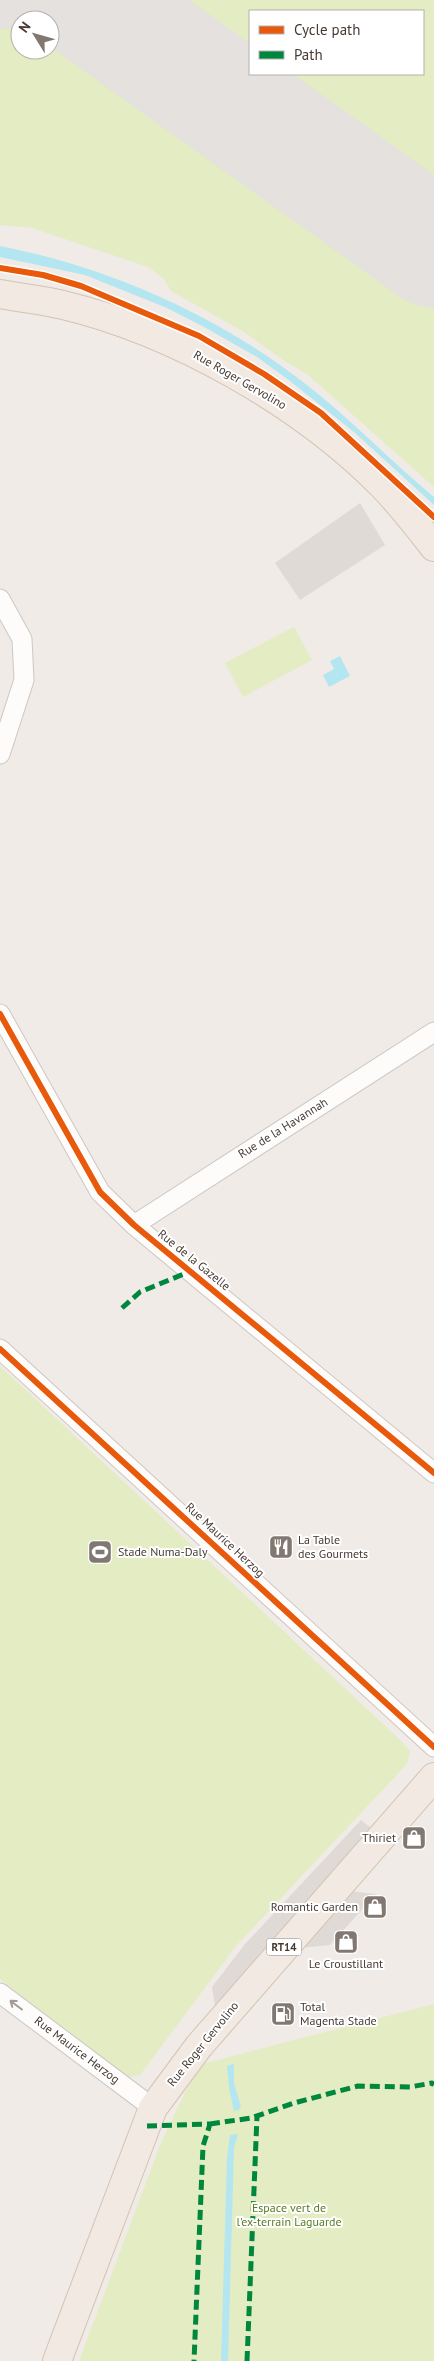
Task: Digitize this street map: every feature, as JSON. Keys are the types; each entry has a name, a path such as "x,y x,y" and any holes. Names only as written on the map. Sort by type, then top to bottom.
{"main road":[{"name":"Rue Roger Gervolino","path":"0,294 64,305 130,325 197,354 302,416 344,450 380,483 434,547"},
{"name":"Rue Roger Gervolino","path":"58,2361 153,2108 199,2046 434,1777"}],"street":[{"path":"0,600 22,639 24,680 0,754"},
{"name":"Rue de la Gazelle","path":"0,1014 100,1192 134,1225 434,1473"},
{"name":"Rue de la Havannah","path":"134,1225 434,1032"},
{"name":"Rue Maurice Herzog","path":"0,1349 434,1747"},
{"name":"Rue Maurice Herzog","path":"0,1993 153,2108"}],"green space":[{"path":"165,0 434,0 434,193 269,75 424,75 424,10 249,10 249,60"},
{"path":"0,21 10,22 10,60 60,60 60,30 69,34 434,301 434,487 308,375 244,332 171,291 163,278 148,267 32,228 0,225"},
{"path":"294,627 312,660 243,697 225,663"},
{"name":"Stade Numa-Daly","path":"0,1366 410,1751 407,1764 236,1946 140,2075 128,2077 0,1979"},
{"name":"Espace vert de l'ex-terrain Laguarde","path":"434,2004 434,2361 79,2361 160,2145 198,2065"}],"shaded area":[{"path":"360,503 385,545 300,600 275,563"},
{"path":"361,1820 381,1836 218,2024 212,1987 245,1944"},
{"path":"349,1891 376,1894 330,1945 301,1948"}],"water":[{"path":"0,246 40,255 120,280 159,296 234,335 269,357 320,395 434,497 434,505 354,432 257,357 167,308 85,275 0,257"},
{"path":"340,656 350,676 329,687 323,675 334,669 330,661"},
{"path":"234,2064 234,2083 241,2107 239,2110 234,2111 227,2066"},
{"path":"238,2134 234,2148 228,2361 221,2361 227,2158 230,2135"}],"taxiway":[{"path":"0,5 93,4"}],"runway":[{"path":"87,0 434,248"}],"marked path":[{"path":"122,1308 140,1292 191,1271"},
{"path":"210,2124 251,2118 294,2103 358,2086 410,2087 432,2083 434,2085"},
{"path":"247,2361 257,2116"},
{"path":"147,2126 210,2124 203,2146 194,2361"}],"cycle path":[{"path":"0,268 43,275 81,286 199,336 264,374 321,413 434,517"},
{"path":"0,1014 100,1192 134,1225 434,1473"},
{"path":"0,1349 434,1747"}],"place":[{"name":"La Table des Gourmets","path":"281,1547"},
{"name":"Stade Numa-Daly","path":"100,1552"},
{"name":"Thiriet","path":"414,1838"},
{"name":"Romantic Garden","path":"375,1907"},
{"name":"Le Croustillant","path":"346,1942"},
{"name":"Total Magenta Stade","path":"283,2014"}]}
